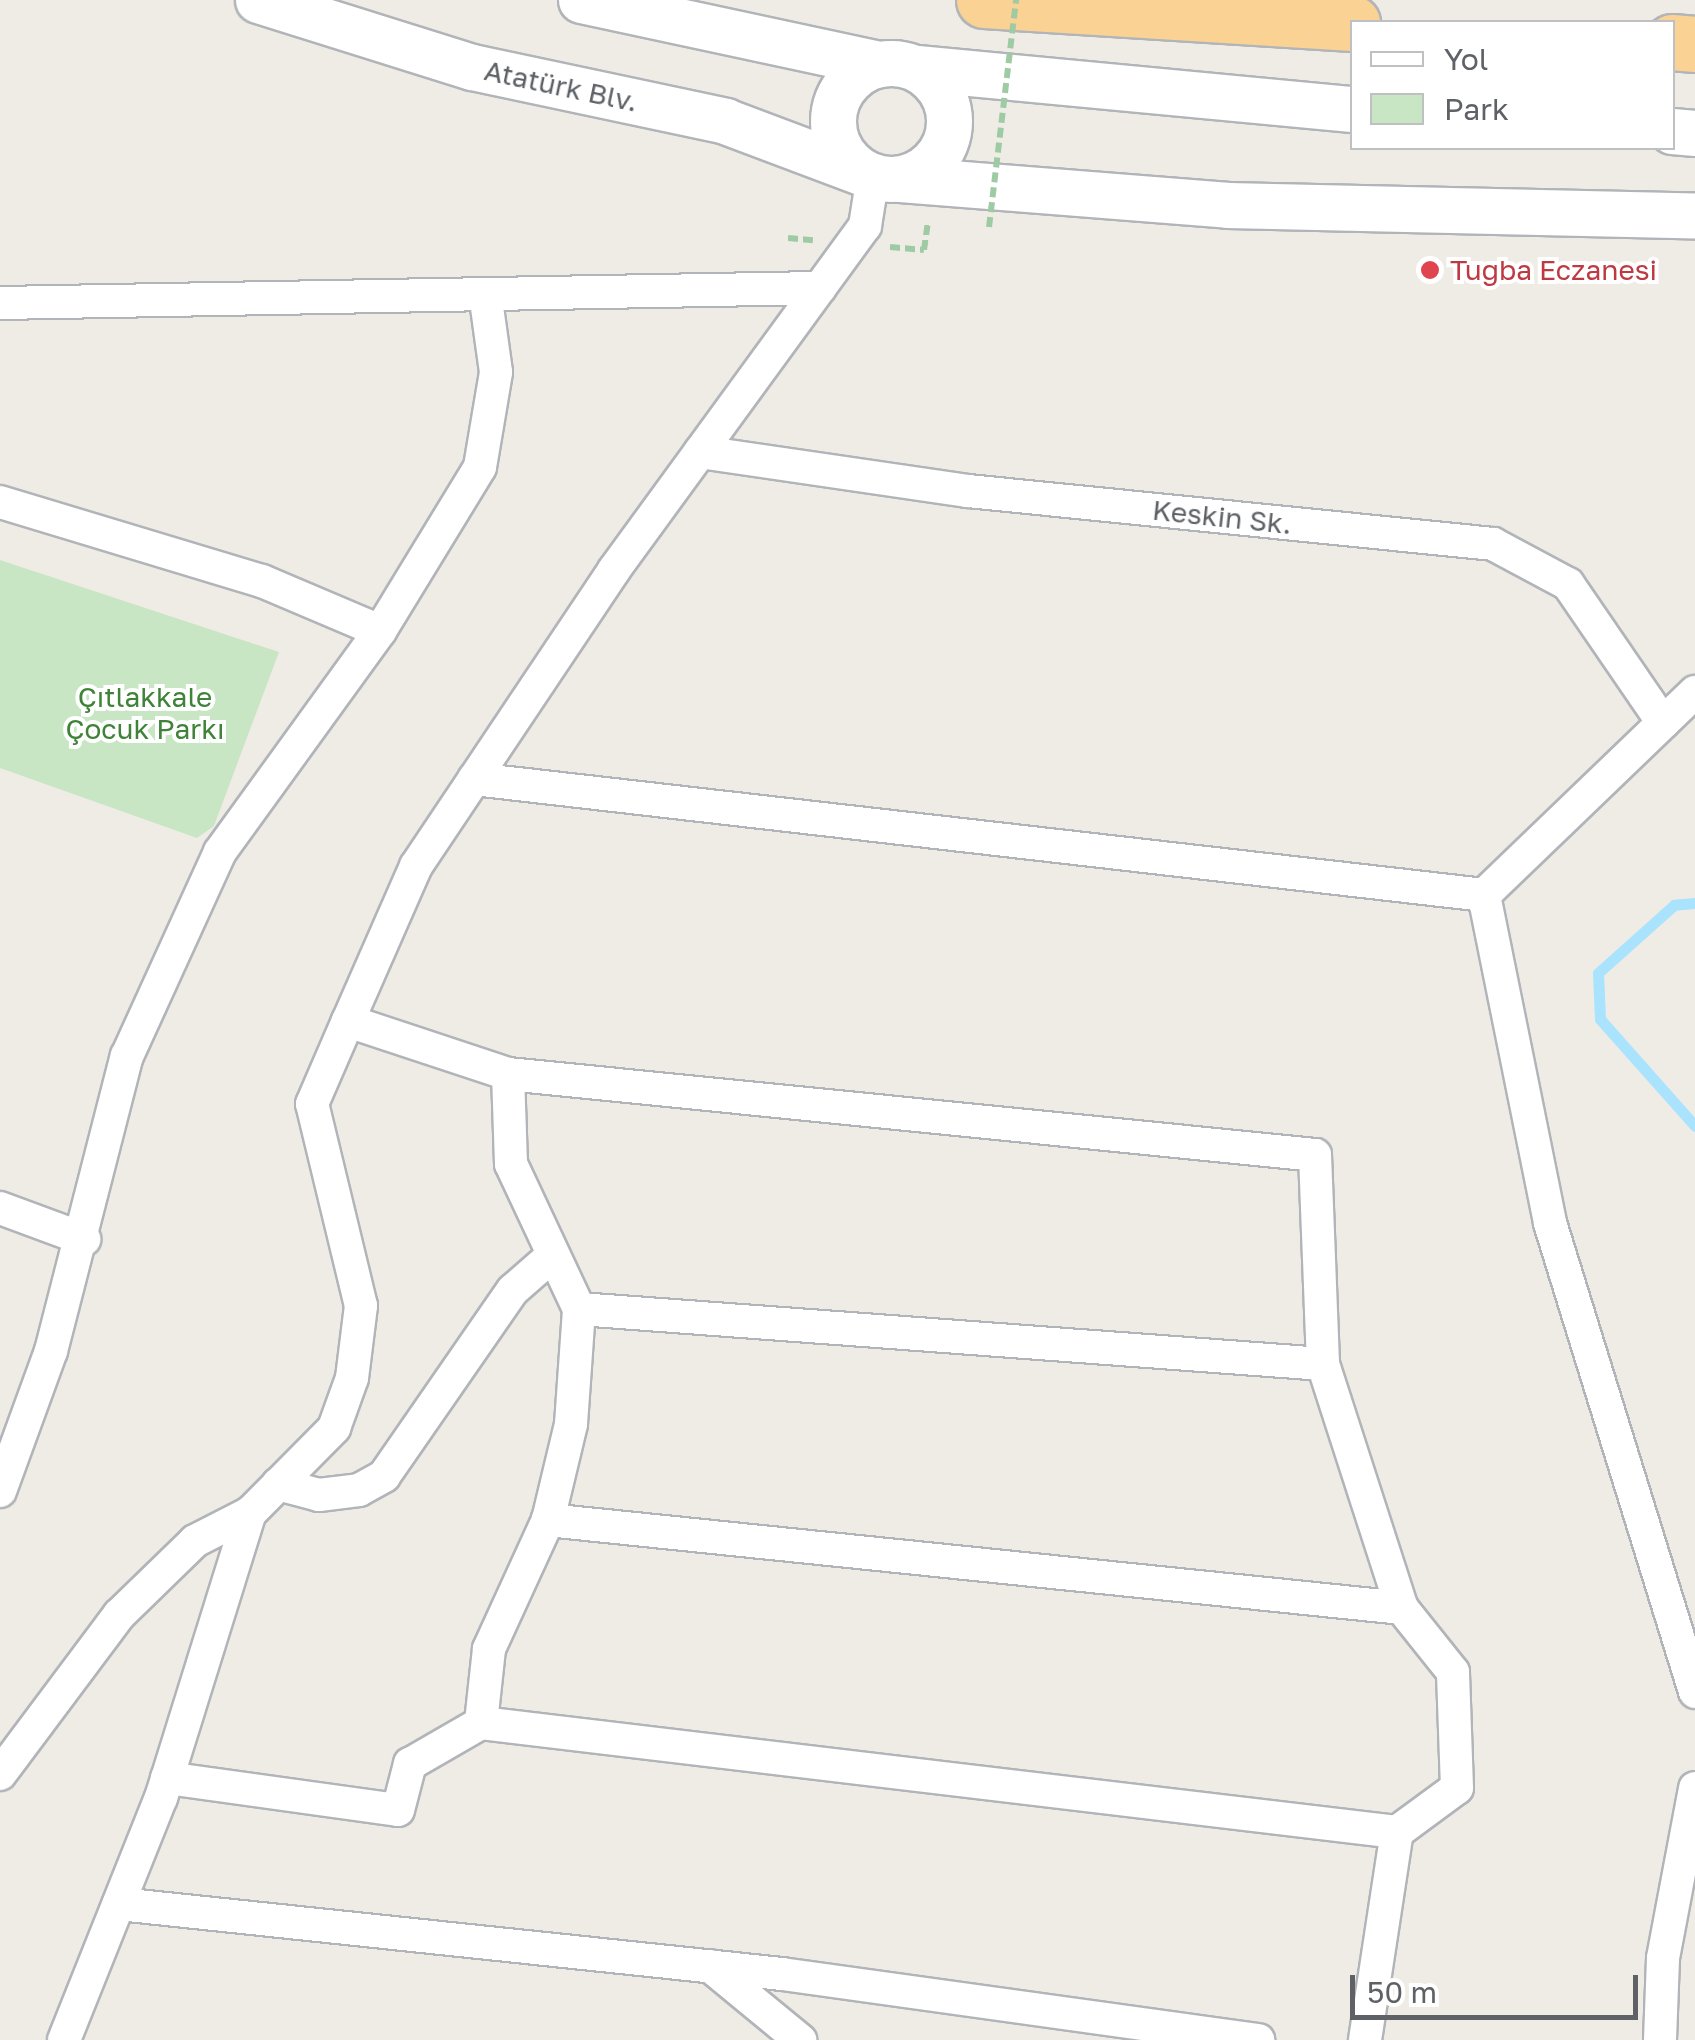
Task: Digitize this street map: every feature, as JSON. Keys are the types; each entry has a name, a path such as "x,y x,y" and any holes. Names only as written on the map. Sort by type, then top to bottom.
{"highway":[{"path":"984,0 1350,22"}],"main road":[{"name":"Atatürk Blv.","path":"258,0 472,66 726,122 879,176 1228,205 1695,216"},
{"path":"581,0 898,66 1350,108"},
{"path":"898,66 943,94 950,130 934,162 879,176 836,143 834,113 845,85 898,66"}],"street":[{"path":"0,1774 118,1615 195,1541 250,1512 334,1428 352,1378 361,1306 312,1104 348,1021 416,866 700,452 865,226 879,176"},
{"path":"0,304 486,300 820,288"},
{"path":"0,1490 84,1239 127,1056 220,852 380,632 480,467 496,372 486,300"},
{"name":"Keskin Sk.","path":"700,452 968,492 1493,544 1568,584 1663,723"},
{"path":"0,502 262,581 380,632"},
{"path":"1484,895 1695,692"},
{"path":"474,779 1484,895"},
{"path":"1484,895 1550,1223 1695,1692"},
{"path":"166,1778 398,1810 410,1764 481,1723 1397,1832 1456,1788 1453,1672 1402,1608 1323,1364 1314,1156 508,1074 348,1021"},
{"path":"481,1723 489,1649 548,1520 571,1424 578,1309 511,1164 508,1074"},
{"path":"0,1208 84,1239"},
{"path":"278,1484 319,1495 360,1490 384,1476 513,1290 552,1256"},
{"path":"578,1309 1323,1364"},
{"path":"64,2040 166,1778 250,1512"},
{"path":"548,1520 1402,1608"},
{"path":"1660,2040 1663,1958 1695,1788"},
{"path":"1365,2040 1397,1832"},
{"path":"118,1904 710,1966 1258,2040"},
{"path":"710,1966 800,2040"}],"path":[{"path":"989,227 1016,0"}],"green space":[{"name":"Çıtlakkale Çocuk Parkı","path":"0,560 279,652 214,826 197,838 0,768"}],"waterway":[{"path":"1695,903 1674,905 1598,973 1600,1019 1695,1126"}],"place":[{"name":"Tuğba Eczanesi","path":"1430,270"}]}
